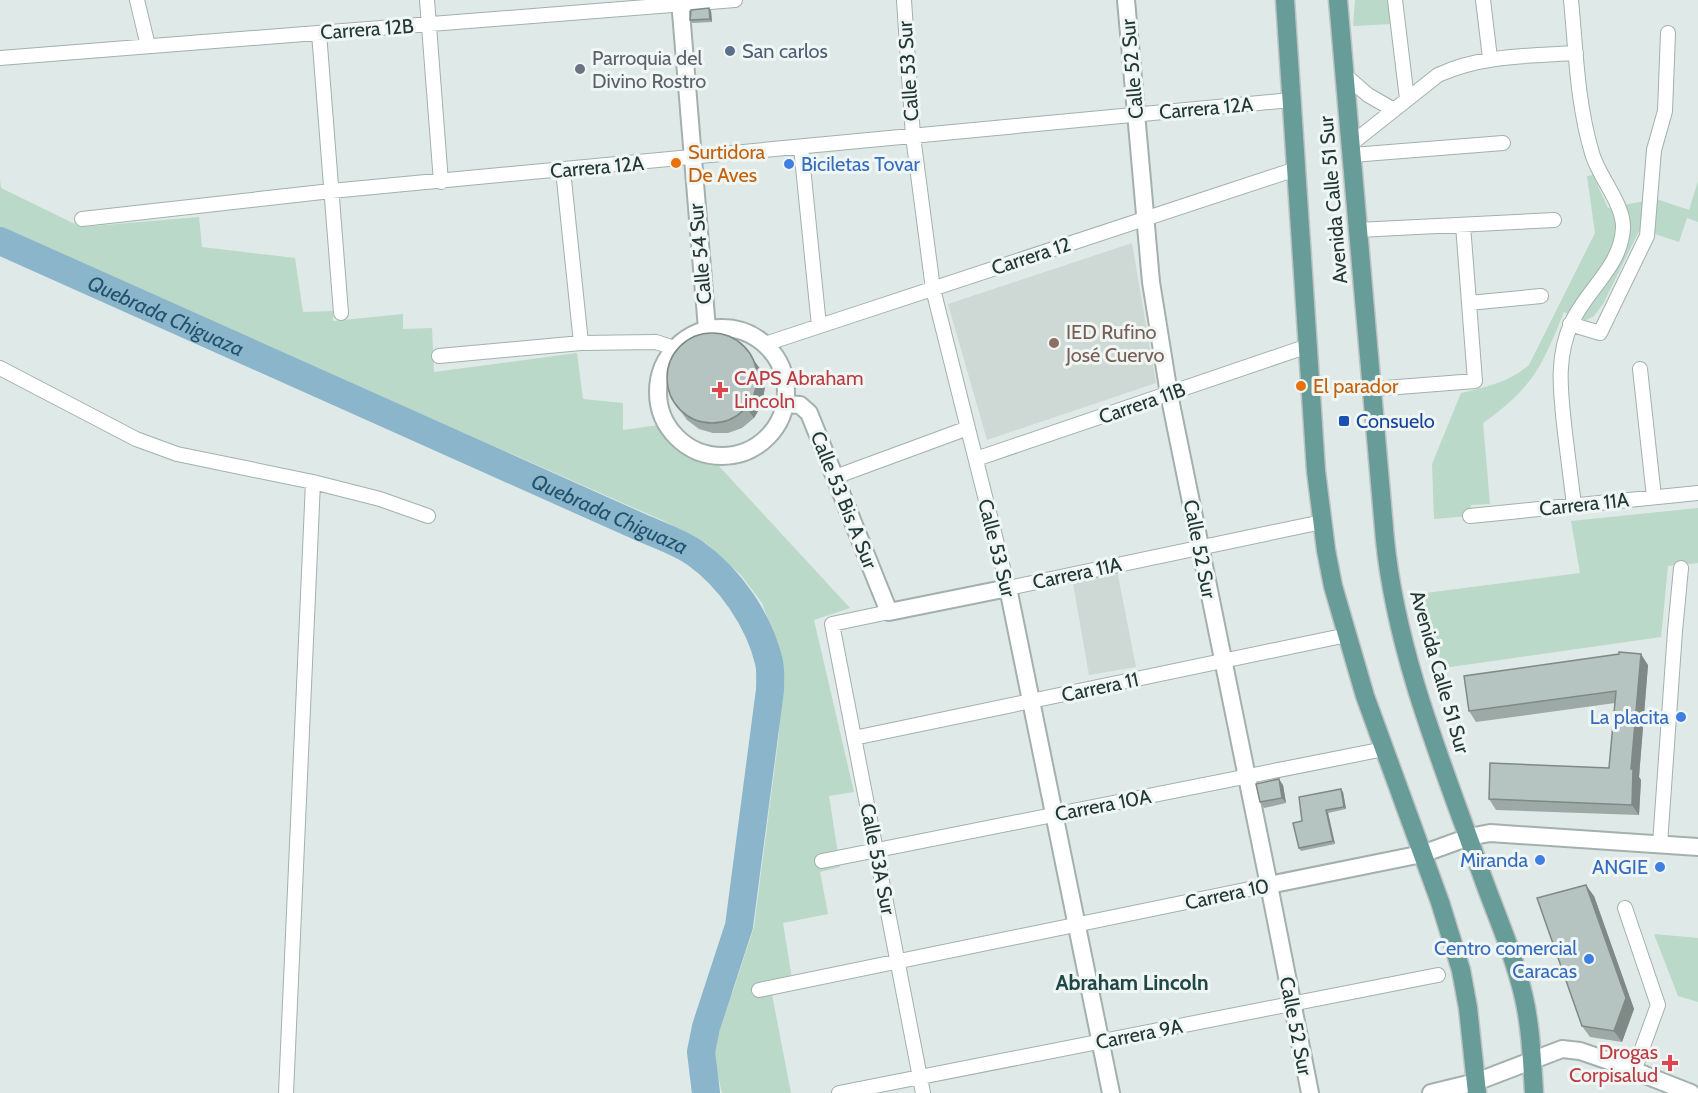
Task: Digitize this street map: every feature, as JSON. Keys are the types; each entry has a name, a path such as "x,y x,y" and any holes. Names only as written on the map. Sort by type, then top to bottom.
{"main road":[{"name":"Avenida Calle 51 Sur","path":"1286,0 1308,346 1322,522 1333,586 1384,749 1451,936 1466,989 1476,1088"},
{"name":"Avenida Calle 51 Sur","path":"1338,0 1385,540 1396,614 1416,688 1523,996 1534,1093"}],"street":[{"path":"137,0 148,46"},
{"path":"427,0 441,182"},
{"name":"Carrera 12B","path":"0,58 680,2 735,0"},
{"name":"Calle 53 Sur","path":"904,0 913,136 933,289 1008,588 1111,1093"},
{"name":"Calle 52 Sur","path":"1126,0 1151,282 1169,394 1310,1093"},
{"path":"1342,40 1347,0"},
{"path":"1395,0 1407,99"},
{"path":"1484,0 1490,58"},
{"path":"1571,0 1579,97 1592,156 1618,208 1623,226 1620,245 1613,262 1570,324 1560,360 1559,372 1574,505"},
{"name":"Calle 54 Sur","path":"680,2 706,329"},
{"path":"319,33 341,313"},
{"path":"1570,324 1600,333 1647,236 1654,150 1665,111 1668,33"},
{"path":"1351,149 1407,99 1438,75 1490,58 1576,53"},
{"path":"1345,75 1368,95 1394,111"},
{"name":"Carrera 12A","path":"82,219 332,191 1292,100"},
{"path":"1351,149 1503,143"},
{"path":"801,147 819,326"},
{"name":"Carrera 12","path":"765,344 1296,169"},
{"path":"563,170 581,343"},
{"path":"1358,230 1554,220"},
{"path":"1373,389 1475,381 1463,225"},
{"path":"1469,303 1541,296"},
{"path":"732,328 755,336 765,344 781,365 786,391 785,404 779,421 769,436 746,451 719,456 701,453 685,444 671,432 662,416 657,398 658,380 664,363 674,348 684,339 706,329 732,328"},
{"path":"439,356 581,343 656,342 674,348"},
{"name":"Carrera 11B","path":"976,459 1308,346"},
{"path":"0,368 136,439 177,454 313,482 380,499 428,516"},
{"path":"1640,369 1654,497"},
{"name":"Calle 53 Bis A Sur","path":"785,404 800,405 807,410 890,612"},
{"path":"835,477 968,428"},
{"path":"286,1093 313,482"},
{"name":"Carrera 11A","path":"1470,516 1698,493"},
{"name":"Carrera 11A","path":"832,624 1322,522"},
{"path":"1660,844 1681,568"},
{"name":"Calle 53A Sur","path":"832,624 923,1093"},
{"name":"Carrera 11","path":"854,738 1347,635"},
{"name":"Carrera 10A","path":"822,861 1384,749"},
{"name":"Carrera 10","path":"759,990 1422,854 1469,837 1490,833 1698,847"},
{"path":"1625,908 1658,1005 1634,1071"},
{"name":"Carrera 9A","path":"839,1093 1438,975"},
{"path":"1431,1093 1476,1088 1554,1051 1571,1050 1688,1092"}],"shaded area":[{"name":"IED Rufino José Cuervo","path":"1132,243 1156,383 987,440 948,304"},
{"path":"1117,570 1136,667 1089,675 1072,578"}],"green space":[{"path":"1355,0 1390,0 1393,24 1353,26"},
{"path":"1593,175 1608,208 1656,199 1689,210 1698,181 1698,222 1687,218 1679,242 1640,229 1603,304 1593,317 1584,321 1564,312 1534,375 1514,398 1483,423 1490,504 1471,505 1470,516 1434,519 1432,464 1461,393 1505,380 1529,365 1595,233 1587,176"},
{"path":"0,179 1,188 81,227 199,217 202,247 295,258 303,312 333,311 333,321 403,314 403,329 432,328 434,372 577,353 583,399 623,403 623,430 659,425 684,451 699,459 717,464 850,608 814,620 854,792 829,796 840,867 820,872 828,914 783,923 792,979 770,984 791,1093 722,1093 714,1061 717,1028 733,991 754,927 779,734 782,658 762,603 741,575 706,543 666,522 0,228"},
{"path":"1698,508 1698,563 1668,566 1661,637 1443,668 1418,594 1580,573 1571,521"},
{"path":"1654,934 1698,938 1698,1002 1678,996"}],"building":[{"path":"709,8 710,19 690,20 691,10"},
{"name":"CAPS Abraham Lincoln","path":"712,333 729,337 744,346 753,361 757,378 753,395 744,410 729,419 712,423 695,419 680,410 671,395 667,378 671,361 680,346 695,337"},
{"path":"1619,652 1641,654 1631,769 1633,769 1632,805 1489,799 1490,763 1609,768 1616,691 1469,711 1464,676 1619,654"},
{"path":"1279,779 1282,798 1260,802 1256,784"},
{"path":"1341,789 1344,807 1326,810 1333,841 1299,848 1293,823 1302,821 1299,797"},
{"name":"Centro comercial Caracas","path":"1586,885 1626,998 1614,1031 1582,1026 1537,898"}],"waterway":[{"name":"Quebrada Chiguaza","path":"0,241 675,542 708,563 731,587 750,616 764,646 770,665 770,690 739,926 706,1027 701,1052 706,1093"}],"place":[{"name":"San carlos","path":"730,51"},
{"name":"Parroquia del Divino Rostro","path":"580,69"},
{"name":"Surtidora De Aves","path":"676,163"},
{"name":"Biciletas Tovar","path":"789,164"},
{"name":"IED Rufino José Cuervo","path":"1054,343"},
{"name":"El parador","path":"1301,386"},
{"name":"CAPS Abraham Lincoln","path":"720,390"},
{"name":"Consuelo","path":"1344,421"},
{"name":"La placita","path":"1681,717"},
{"name":"Miranda","path":"1540,860"},
{"name":"ANGIE","path":"1660,867"},
{"name":"Centro comercial Caracas","path":"1589,959"},
{"name":"Drogas Corpisalud","path":"1670,1063"}],"district":[{"name":"Abraham Lincoln","path":"1132,982"}]}
